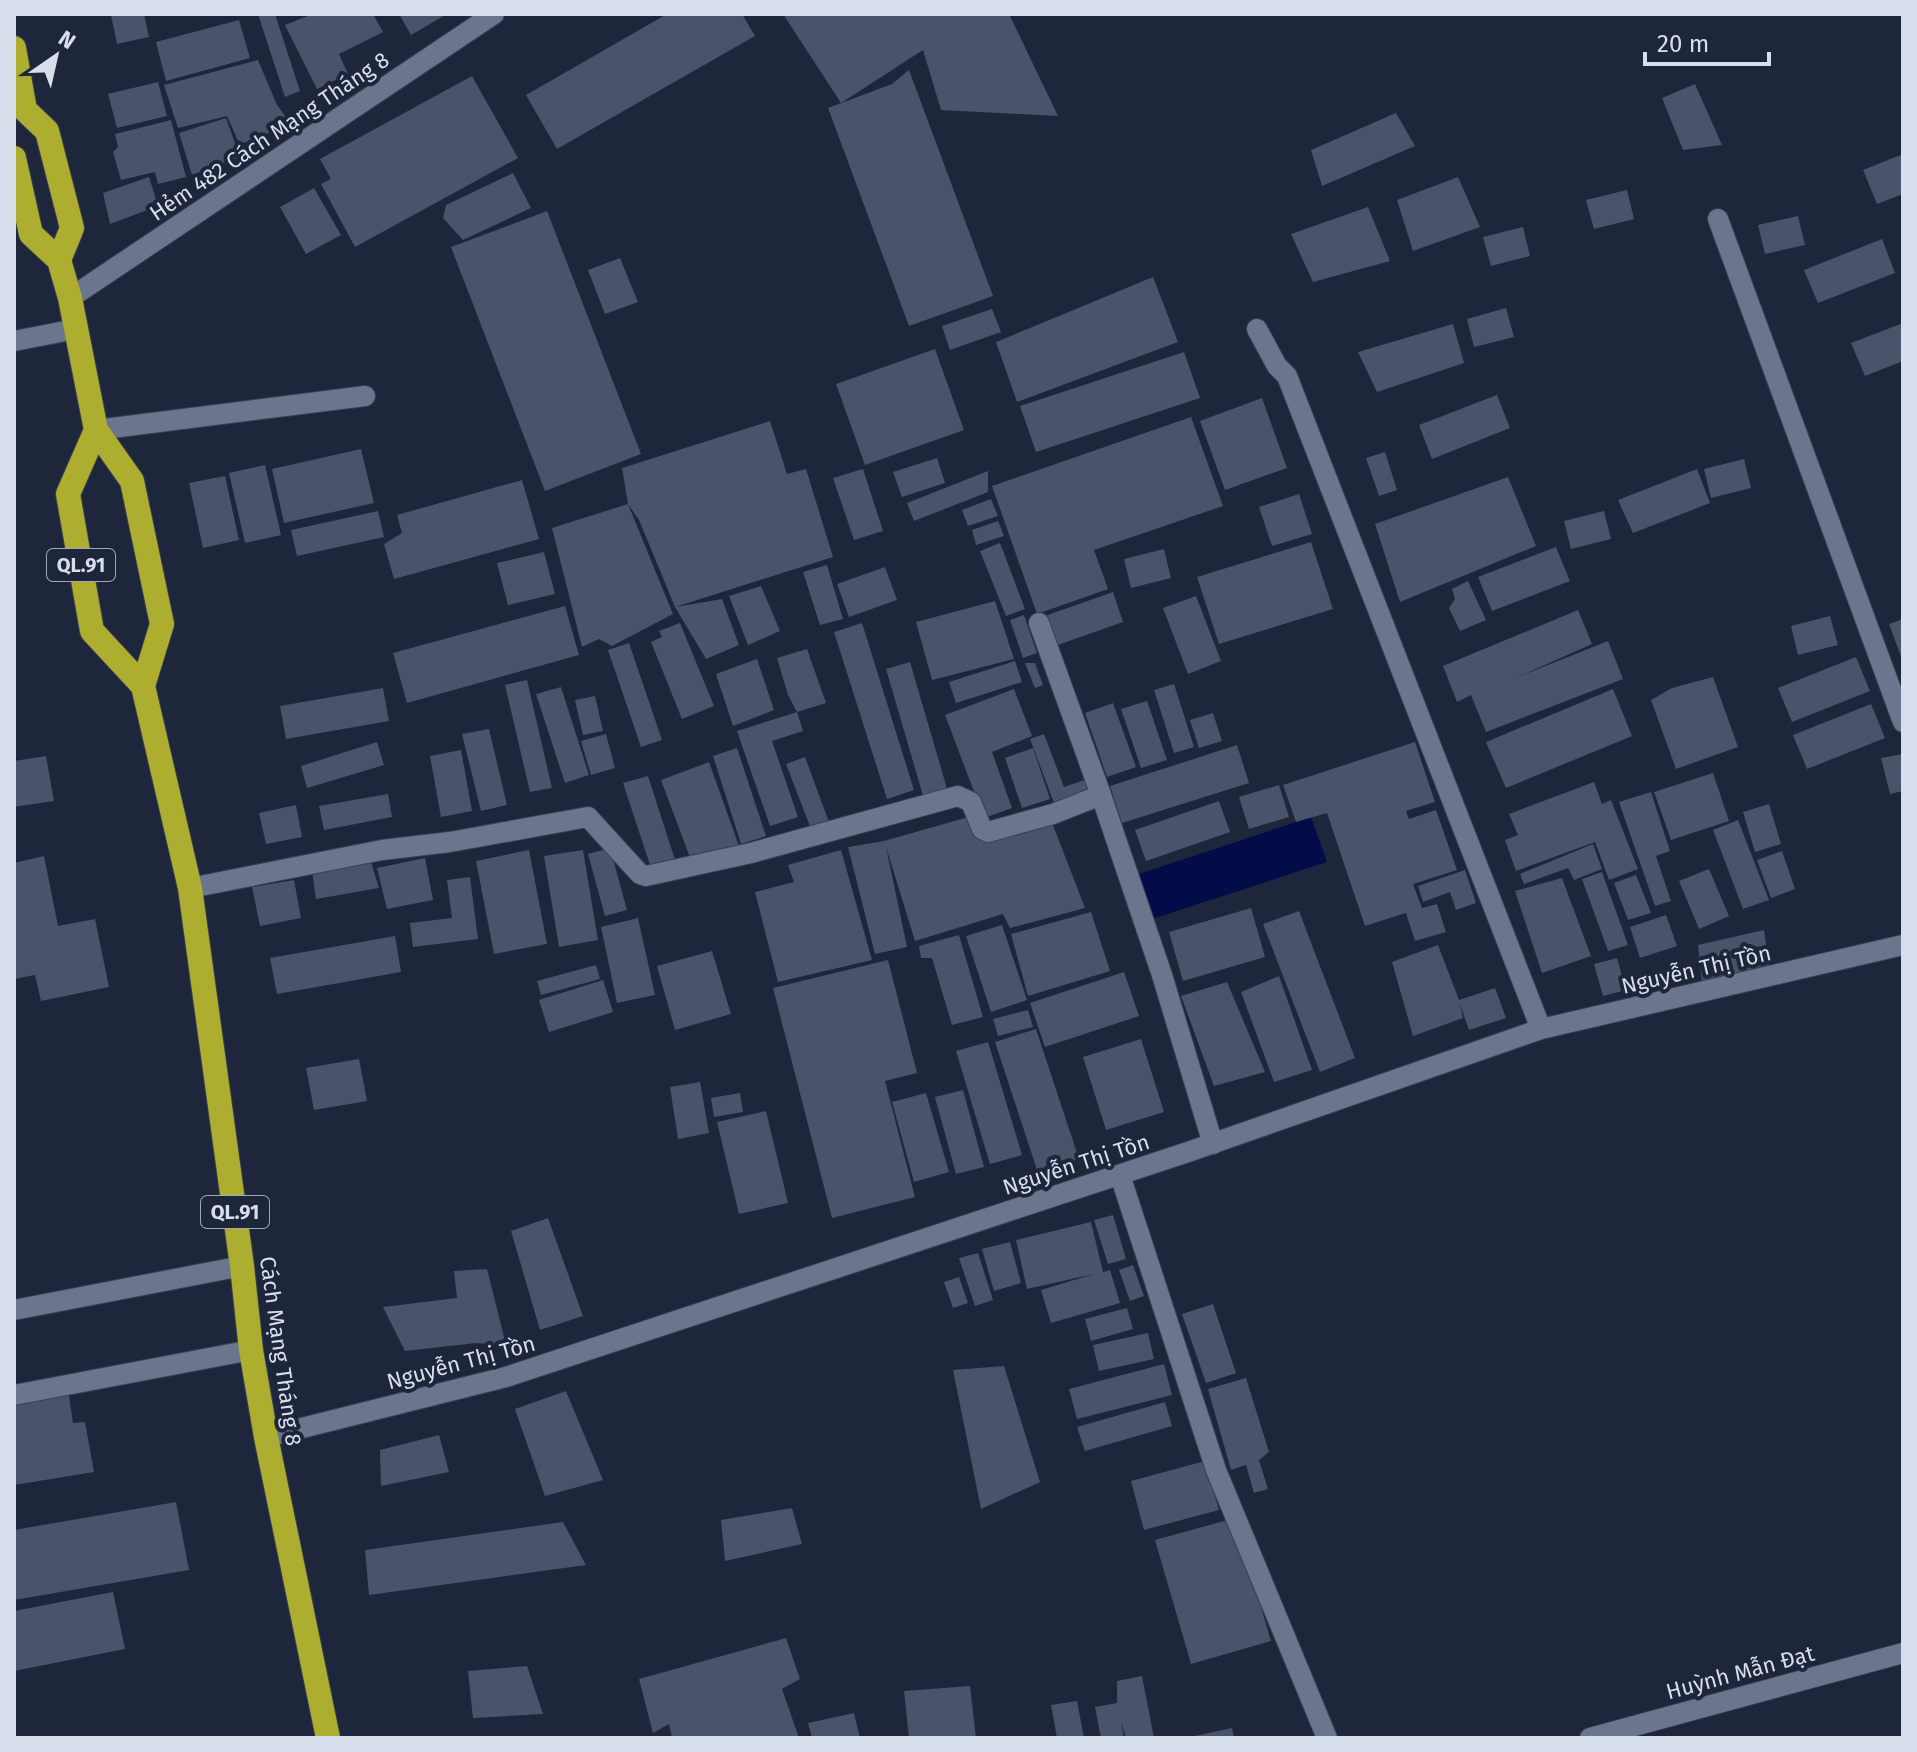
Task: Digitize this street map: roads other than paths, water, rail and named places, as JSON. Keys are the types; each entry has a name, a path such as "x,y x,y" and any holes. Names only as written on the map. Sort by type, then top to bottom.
{"highway":[{"path":"14,48 19,119 47,131 72,228 59,260"},
{"name":"QL.91","path":"14,158 31,234 59,260 70,298 96,430 132,481 162,624 143,686"},
{"name":"Cách Mạng Tháng 8","path":"96,430 68,494 92,631 143,686 190,888 251,1350 328,1738"}],"street":[{"name":"Hẻm 482 Cách Mạng Tháng 8","path":"70,298 494,14"},
{"path":"1718,219 1903,722"},
{"path":"14,341 76,329"},
{"path":"1257,329 1277,366 1287,376 1541,1029"},
{"path":"96,430 365,396"},
{"path":"1039,623 1162,975 1213,1144"},
{"path":"190,888 382,850 450,842 588,817 640,874 646,876 751,853 958,796 971,802 982,829 988,832 1053,814 1101,795"},
{"name":"Nguyễn Thị Tồn","path":"266,1437 506,1377 1213,1144 1541,1029 1903,945"},
{"path":"1120,1175 1216,1470 1327,1738"},
{"path":"14,1310 242,1266"},
{"path":"14,1395 251,1350"},
{"name":"Huỳnh Mẫn Đạt","path":"1590,1738 1903,1653"}]}
